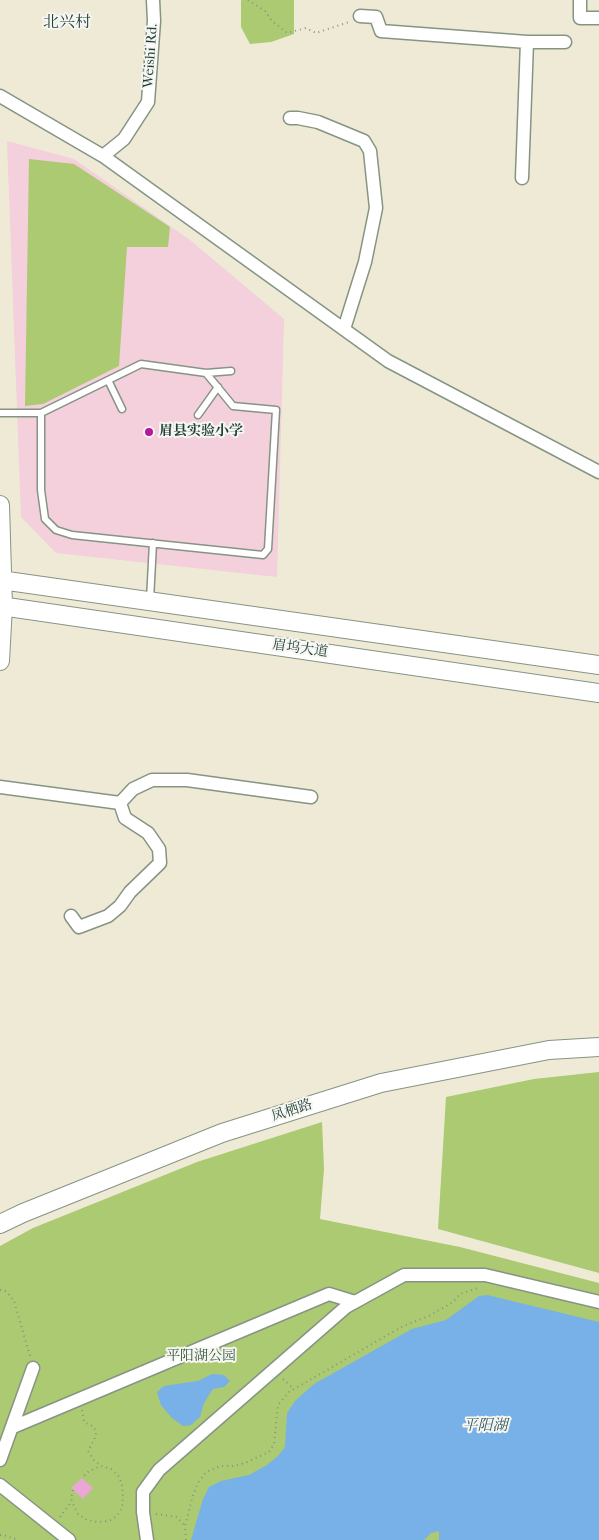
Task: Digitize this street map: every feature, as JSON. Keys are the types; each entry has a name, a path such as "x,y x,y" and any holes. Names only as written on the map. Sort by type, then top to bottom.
{"main road":[{"path":"0,505 0,662"},
{"name":"眉坞大道","path":"1,580 599,665"},
{"name":"眉坞大道","path":"1,606 599,693"},
{"name":"凤栖路","path":"0,1224 222,1133 381,1083 549,1050 599,1047"}],"street":[{"name":"Weishi Rd.","path":"103,156 124,139 148,102 154,21 153,0"},
{"path":"580,0 580,18 599,18"},
{"path":"360,16 376,17 381,31 528,42 565,42"},
{"path":"522,178 528,42"},
{"path":"0,96 103,156 388,361 597,470"},
{"path":"290,118 318,122 364,141 370,151 376,208 365,262 344,329"},
{"path":"120,803 132,789 152,780 186,780 311,797"},
{"path":"0,787 120,803"},
{"path":"71,916 79,927 108,916 120,906 130,892 160,863 159,849 148,833 126,818 120,803"},
{"path":"147,1540 142,1512 144,1492 159,1470 346,1307 404,1275 485,1275 599,1302"},
{"path":"13,1427 329,1294 355,1302"},
{"path":"0,1460 33,1368"},
{"path":"0,1485 69,1540"}],"lane":[{"path":"0,413 41,413 141,364 206,373 231,371"},
{"path":"41,413 41,490 45,519 56,530 72,535 263,555 268,549 276,410 233,406 206,373"},
{"path":"108,380 122,409"},
{"path":"198,414 218,387"},
{"path":"150,601 153,542"}],"path":[{"path":"248,0 265,11 287,33 306,28 316,33 360,16"},
{"path":"186,1540 185,1526 193,1495 206,1472 220,1466 245,1463 269,1452 274,1444 278,1404 289,1392 403,1326 430,1316 453,1302 460,1294 501,1279"},
{"path":"0,1290 6,1290 14,1301 33,1368"},
{"path":"274,1370 294,1389"},
{"path":"73,1490 72,1501 78,1514 87,1520 109,1521 117,1516 122,1508 122,1484 118,1475 111,1468 101,1466 88,1451 96,1436 96,1432 94,1427 84,1422 79,1399"},
{"path":"82,1478 89,1471 101,1466"},
{"path":"52,1526 72,1501"},
{"path":"142,1512 176,1517 185,1526"},
{"path":"0,1536 3,1535 19,1540"}],"shaded area":[{"name":"眉县实验小学","path":"7,141 74,159 190,240 284,319 277,577 56,553 21,517"}],"green space":[{"path":"241,0 294,0 294,34 271,42 250,44 241,27"},
{"path":"29,159 74,164 170,227 168,247 127,247 119,366 43,404 25,406"},
{"path":"599,1072 599,1273 438,1229 446,1097 534,1079"},
{"name":"平阳湖公园","path":"322,1122 324,1169 320,1219 460,1247 599,1283 599,1540 0,1540 0,1246 33,1228 197,1162"}],"water":[{"name":"平阳湖","path":"487,1295 599,1322 599,1540 439,1540 439,1531 431,1533 424,1540 191,1540 203,1499 209,1487 221,1481 249,1475 278,1456 285,1447 287,1413 295,1401 314,1384 412,1329 446,1320 479,1296"},
{"path":"212,1374 224,1375 230,1381 224,1387 213,1389 204,1403 200,1417 191,1425 183,1426 172,1418 161,1405 157,1392 164,1386 198,1381"}],"building":[{"path":"82,1478 93,1488 83,1499 71,1488"}],"place":[{"name":"眉县实验小学","path":"149,432"}],"district":[{"name":"北兴村","path":"67,23"}]}
